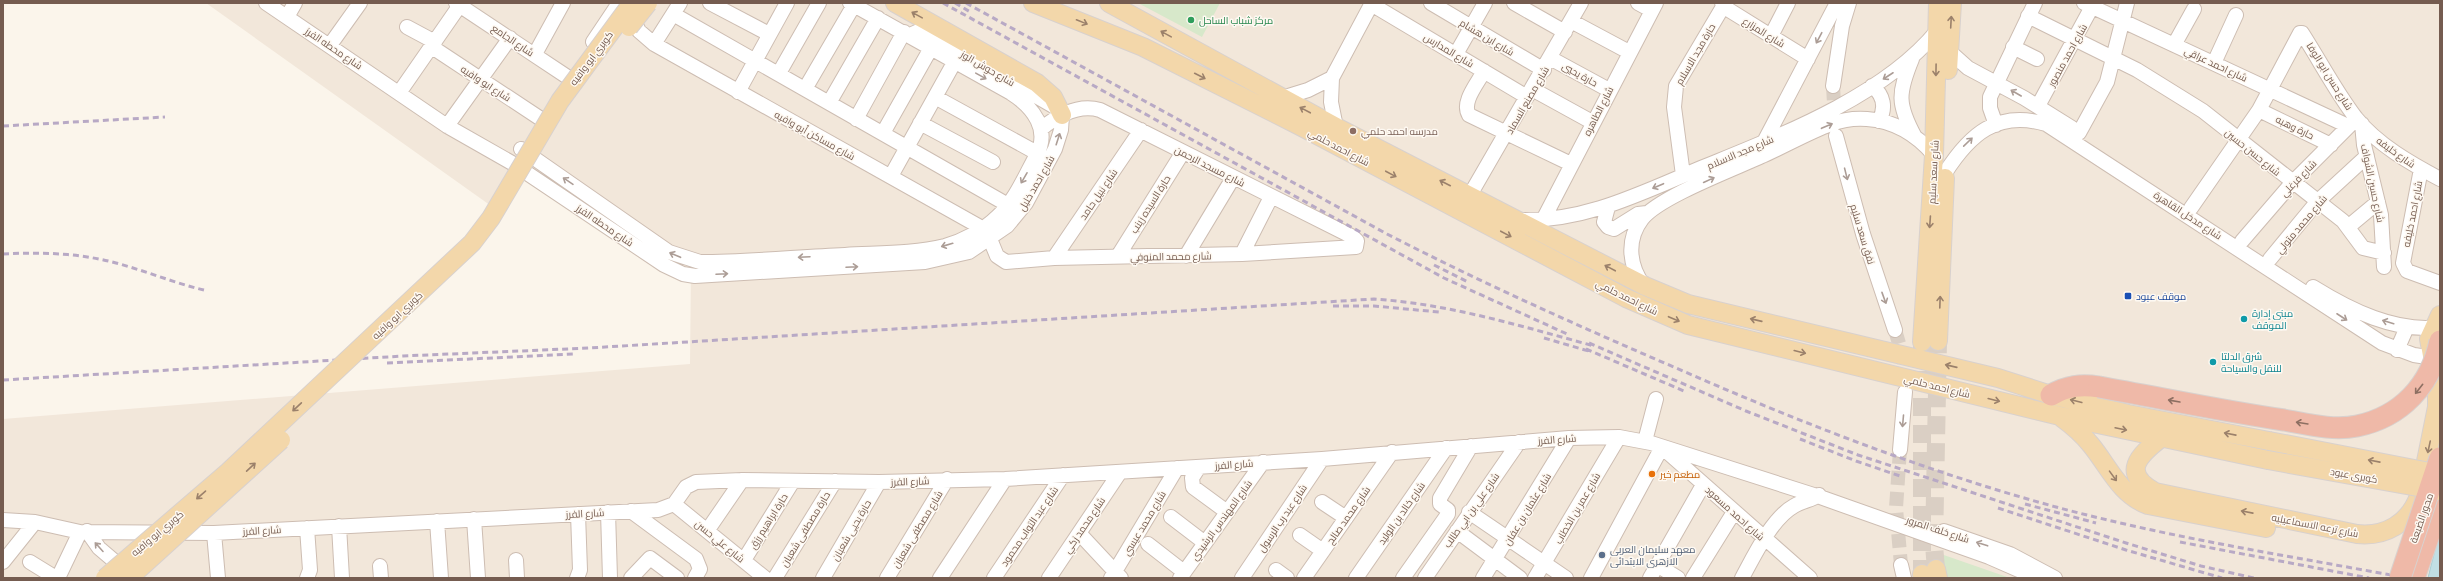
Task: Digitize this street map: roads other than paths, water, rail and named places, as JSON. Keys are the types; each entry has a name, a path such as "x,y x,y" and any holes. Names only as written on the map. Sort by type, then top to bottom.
{"highway":[{"path":"2050,395 2063,388 2072,386 2099,387 2327,427 2355,427 2386,416 2413,397 2428,376 2438,338"},
{"name":"محور الضبعة","path":"2400,578 2440,458"},
{"path":"2414,578 2440,503"},
{"path":"2420,578 2440,551"}],"main road":[{"name":"كوبري ابو وافيه","path":"105,578 228,472 460,256 491,218 560,101 632,3"},
{"name":"كوبري ابو وافيه","path":"127,576 248,471 474,255 510,210 550,138 578,93 648,3"},
{"path":"895,3 1037,83 1054,97 1062,115"},
{"name":"شارع احمد حلمي","path":"1033,3 1051,6 1150,51 1300,126 1626,298 1688,325 2060,416 2268,460"},
{"name":"شارع احمد حلمي","path":"1110,3 1336,127 1645,286 1688,304 1998,378 2050,395 2128,414 2269,441"},
{"name":"شارع سعد سليم","path":"1938,3 1930,341 1945,173 1952,3"},
{"name":"شارع ترعه الاسماعيليه","path":"2161,438 2140,455 2135,468 2140,483 2155,492 2357,534 2367,535 2386,532 2403,521 2413,509 2419,496 2437,408 2438,338"},
{"name":"شارع ترعه الاسماعيليه","path":"2060,416 2085,438 2125,491 2142,503 2213,519 2357,544 2384,543 2409,532 2427,512 2433,500 2440,474"},
{"name":"كوبرى عبود","path":"2269,441 2440,474"},
{"name":"كوبرى عبود","path":"2268,460 2440,491"},
{"path":"127,576 167,532"}],"street":[{"name":"شارع محطه الفرز","path":"266,3 330,45 447,126 512,164 664,265 684,274 695,276 931,249 955,242 982,228"},
{"path":"287,16 295,3"},
{"path":"330,45 360,3"},
{"path":"535,54 563,3"},
{"path":"512,164 620,3"},
{"name":"شارع مساكن أبو وافيه","path":"620,3 631,15 639,31 654,44 982,228 990,239"},
{"path":"710,3 769,34"},
{"path":"779,73 819,3"},
{"name":"شارع ابن هشام","path":"1431,3 1471,27 1547,64"},
{"path":"1456,54 1485,3"},
{"path":"1514,3 1629,52"},
{"name":"شارع مصنع السماد","path":"1470,195 1507,134 1581,3"},
{"path":"1638,3 1654,6"},
{"path":"1771,36 1788,3"},
{"path":"1764,142 1837,3"},
{"path":"1833,86 1842,26 1850,3"},
{"path":"1996,125 1989,102 1996,82 2035,3"},
{"path":"2079,133 2105,87 2127,3"},
{"path":"805,89 852,4"},
{"name":"شارع حوش الوز","path":"852,4 904,32 1020,99 1037,116 1041,129"},
{"path":"1336,127 1331,102 1332,78 1372,4"},
{"name":"شارع المدارس","path":"1372,4 1484,71 1592,122"},
{"name":"شارع احمد عراقي","path":"2090,4 2271,90 2356,123"},
{"name":"شارع احمد منصور","path":"2038,106 2076,40 2090,4"},
{"path":"738,92 769,34 781,5"},
{"name":"شارع المزارع","path":"1726,5 1808,59"},
{"name":"حارة مجد الاسلام","path":"1683,175 1674,108 1676,86 1726,5"},
{"path":"399,93 433,44 465,6"},
{"name":"شارع الجامع","path":"465,6 569,78"},
{"name":"شارع الطاهره","path":"1543,220 1592,122 1654,6"},
{"path":"654,44 676,8 805,89 1008,205"},
{"path":"2174,44 2194,8"},
{"path":"2214,63 2236,15"},
{"name":"شارع حسن حسين","path":"2028,16 2157,81 2203,111 2348,227 2363,248 2384,260"},
{"path":"829,103 878,18"},
{"name":"شارع ابو وافيه","path":"407,27 433,44 481,80 541,119"},
{"name":"شارع حوش الوز","path":"904,32 919,31 935,37 1046,101 1062,115"},
{"name":"شارع مجد الاسلام","path":"1518,220 1543,220 1582,215 1608,207 1811,121 1872,86 1913,57 1937,31"},
{"path":"856,119 904,32"},
{"name":"شارع حسن ابو الوفا","path":"2271,90 2299,34 2302,33 2356,123"},
{"path":"447,126 510,38"},
{"path":"2013,47 2037,59"},
{"path":"883,133 931,48"},
{"name":"شارع مدخل القاهرة","path":"1949,51 1968,68 2038,106 2079,133 2181,212 2242,241 2314,288 2344,304 2374,317 2438,338"},
{"path":"1913,57 1903,82 1900,95 1902,112 1915,136"},
{"path":"891,176 955,61"},
{"name":"حارة يحيي","path":"1547,64 1609,90"},
{"path":"1484,71 1467,102 1467,112 1469,115 1571,164"},
{"path":"1282,98 1308,90 1332,78"},
{"path":"1872,86 1880,94 1884,104 1879,121"},
{"path":"2181,212 2239,140 2271,90"},
{"path":"935,97 1038,153"},
{"name":"شارع مسجد الرحمن","path":"1041,129 1062,115 1081,109 1092,108 1141,130 1355,239"},
{"name":"حارة وهبه","path":"2259,110 2331,145"},
{"name":"شارع احمد خليل","path":"990,239 1012,221 1026,203 1055,149 1061,130 1062,115"},
{"name":"شارع مجد الاسلام","path":"1645,286 1635,271 1631,254 1633,236 1647,213 1694,187 1831,124 1856,119 1879,121 1898,127 1915,136 1934,155"},
{"name":"شارع مدخل القاهرة","path":"1945,173 1969,140 1982,131 1996,125 2013,120 2030,120 2054,127 2181,212 2361,329 2397,350 2438,338"},
{"path":"920,123 993,162"},
{"name":"شارع فرغلي","path":"2242,241 2292,183 2356,123"},
{"name":"شارع حسين الشواف","path":"2356,123 2367,156 2378,202 2384,260"},
{"name":"شارع خليفه","path":"2356,123 2421,169 2440,179"},
{"name":"شارع احمد خليل","path":"982,228 998,217 1008,205 1038,153 1041,129"},
{"name":"شارع نبيل حامد","path":"1054,258 1141,130"},
{"name":"نفق سعد سليم","path":"1836,136 1863,234 1896,330"},
{"name":"شارع محطه الفرز","path":"521,149 669,252 700,262 925,262 952,258 970,252 990,239"},
{"name":"حارة السيده زينب","path":"1118,256 1183,152"},
{"name":"شارع محمد متولي","path":"2270,259 2317,202 2367,156"},
{"name":"شارع احمد خليفه","path":"2421,169 2403,264 2407,271 2440,283"},
{"path":"1186,256 1233,178"},
{"path":"1242,254 1271,197"},
{"path":"2348,227 2378,202"},
{"path":"1608,207 1604,222 1608,227 1614,229 1638,214 1647,213"},
{"path":"627,240 635,228"},
{"name":"شارع محمد المنوفي","path":"990,239 998,256 1006,262 1054,258 1186,256 1353,249 1357,244 1355,239"},
{"path":"2438,338 2434,317 2440,304"},
{"path":"2397,350 2407,327"},
{"path":"1900,450 1906,392"},
{"path":"1645,441 1656,399"},
{"name":"شارع الفرز","path":"3,520 35,522 83,532 214,533 658,510 674,504 686,487 696,482 742,480 879,482 1005,479 1322,459 1569,438 1618,437 1645,441 1662,447"},
{"name":"شارع عمر بن الخطاب","path":"1535,578 1618,437"},
{"name":"شارع عثمان بن عفان","path":"1483,578 1509,539 1569,438"},
{"name":"شارع علي بن ابي طالب","path":"1425,578 1469,512 1519,442"},
{"path":"1403,578 1448,514 1448,510 1440,504 1440,498 1471,446"},
{"path":"1591,578 1662,447"},
{"name":"شارع احمد مسعود","path":"1662,447 1764,539 1810,578"},
{"name":"شارع خلف المرور","path":"1662,447 1817,496 1989,556 2037,578"},
{"name":"شارع خالد بن الوليد","path":"1356,578 1446,448"},
{"name":"شارع محمد صالح","path":"1304,578 1392,452"},
{"name":"شارع عبد رب الرسول","path":"1242,578 1322,459"},
{"name":"شارع المهندس الرشيدي","path":"1182,575 1263,462"},
{"path":"1198,467 1192,478 1193,487 1227,512"},
{"name":"شارع محمد عيسي","path":"1115,576 1177,468"},
{"name":"شارع محمد زكي","path":"1049,578 1120,472"},
{"name":"شارع عبد التواب محمود","path":"994,578 1063,475"},
{"path":"940,578 1005,479"},
{"path":"707,531 742,480"},
{"name":"شارع مصطفى شعبان","path":"887,578 947,480"},
{"name":"حارة ابراهيم رزق","path":"744,560 793,481"},
{"name":"حارة مصطفى شعبان","path":"775,578 835,481"},
{"name":"حارة يحيى شعبان","path":"823,578 879,482"},
{"path":"1650,578 1703,485"},
{"name":"شارع خلف المرور","path":"1817,496 1820,494 1841,496 1990,546 2056,578"},
{"path":"1742,578 1764,539 1793,506 1817,496"},
{"path":"1322,502 1346,518"},
{"name":"شارع علي حسن","path":"674,504 766,578"},
{"path":"631,511 696,559 700,569 695,578"},
{"path":"608,512 610,578"},
{"path":"1469,512 1566,578"},
{"path":"1693,578 1734,512"},
{"path":"577,578 580,570 578,514"},
{"path":"1171,517 1205,543"},
{"path":"474,519 478,578"},
{"path":"437,521 441,578"},
{"path":"3,562 35,522"},
{"path":"339,526 342,578"},
{"path":"306,578 310,570 307,528"},
{"path":"1457,531 1520,578"},
{"path":"30,562 57,578 83,532 127,576"},
{"path":"214,533 218,578"},
{"path":"1079,533 1115,576"},
{"path":"1300,535 1323,551"},
{"path":"1148,544 1182,575"},
{"path":"631,578 650,558 677,578"},
{"path":"516,560 517,578"},
{"path":"1657,565 1678,578"}],"water":[{"path":"2440,530 2440,578 2428,578"}],"tunnel":[{"path":"1833,86 1835,120"},
{"path":"1895,330 1904,360 1906,387"},
{"path":"1936,569 1934,545 1938,341"},
{"path":"1922,344 1922,574"},
{"path":"1900,450 1896,508 1901,565"}],"railway":[{"path":"943,3 1444,278 1567,334"},
{"path":"955,3 972,13"},
{"path":"966,3 1387,234 1534,305 1774,410 1914,463 2056,507 2187,537 2407,578"},
{"path":"3,126 165,117"},
{"path":"3,254 46,253 88,257 116,263 204,290"},
{"path":"1434,265 1468,282"},
{"path":"3,380 403,356 590,348 1374,299 1457,311 1594,346"},
{"path":"1333,306 1374,306 1439,312"},
{"path":"1544,338 1592,352"},
{"path":"1589,343 1746,411 1858,455 2126,543 2201,566 2254,578"},
{"path":"1586,349 1684,391"},
{"path":"387,363 573,354"},
{"path":"1800,439 1856,461 1900,476"},
{"path":"2025,504 2096,523"},
{"path":"1998,508 2126,550 2222,578"},
{"path":"2180,542 2369,578"}],"place":[{"name":"مركز شباب الساحل","path":"1191,20"},
{"name":"مدرسه احمد حلمي","path":"1353,131"},
{"name":"موقف عبود","path":"2128,296"},
{"name":"مبنى إدارة الموقف","path":"2244,319"},
{"name":"شرق الدلتا للنقل والسياحة","path":"2213,362"},
{"name":"مطعم خير","path":"1652,474"},
{"name":"معهد سليمان العربى الازهرى الابتدائى","path":"1602,555"}]}
